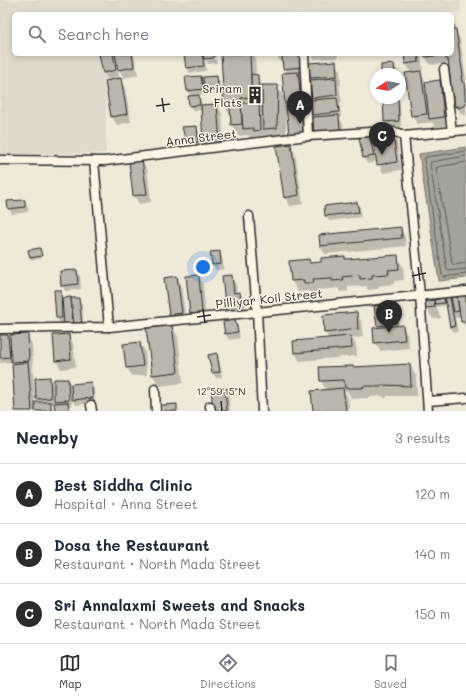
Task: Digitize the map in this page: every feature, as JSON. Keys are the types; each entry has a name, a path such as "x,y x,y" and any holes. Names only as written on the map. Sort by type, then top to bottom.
{"street":[{"path":"304,56 308,136"},
{"path":"444,69 452,131"},
{"name":"Anna Street","path":"0,160 105,161 308,136 386,130 399,133 404,136"},
{"path":"428,411 420,295 404,136 466,130"},
{"path":"94,161 109,327"},
{"path":"249,216 258,311 262,411"},
{"name":"Pilliyar Koil Street","path":"0,329 109,327 466,291"},
{"path":"155,389 156,411"},
{"path":"428,401 466,398"}],"shaded area":[{"path":"0,0 460,0 461,12 454,13 12,12 12,56 106,56 106,153 0,155"}],"water":[{"path":"466,147 466,278 439,281 419,154"}],"building":[{"path":"454,29 456,29 466,105 458,108 458,106 455,107 454,97 452,97 448,59 446,59 446,56 454,56"},
{"path":"99,56 113,56 116,70 103,73"},
{"path":"115,56 132,56 134,67 118,70"},
{"path":"184,56 202,56 204,66 186,68"},
{"path":"203,56 214,56 214,58 204,59"},
{"path":"221,56 250,56 252,97 241,98 242,124 231,125 230,106 224,106"},
{"path":"282,56 300,56 301,67 283,69"},
{"path":"404,56 418,56 419,62 405,64"},
{"path":"336,61 337,76 310,78 309,63"},
{"path":"394,64 394,68 381,68 381,65"},
{"path":"421,71 427,114 411,116 406,73"},
{"path":"298,72 301,102 285,104 282,73"},
{"name":"Sriram Flats","path":"251,74 258,75 260,130 254,131 253,128 243,129 241,103 252,103"},
{"path":"201,76 203,89 187,91 185,77"},
{"path":"217,76 218,88 204,89 203,77"},
{"path":"121,78 127,114 111,117 105,81"},
{"path":"336,78 337,95 312,98 310,80"},
{"path":"440,80 444,117 429,119 425,82"},
{"path":"262,85 278,85 277,128 263,129"},
{"path":"199,95 200,105 189,106 188,96"},
{"path":"337,98 339,112 312,115 311,100"},
{"path":"217,104 220,143 203,144 201,105"},
{"path":"383,104 398,104 399,121 384,122"},
{"path":"301,105 303,133 289,134 286,106"},
{"path":"339,115 340,131 314,133 313,117"},
{"path":"197,126 198,142 192,143 192,139 185,138 182,127"},
{"path":"393,134 397,162 377,165 373,137"},
{"path":"370,136 374,156 363,158 359,138"},
{"path":"291,144 299,195 284,198 276,146"},
{"path":"142,160 147,194 133,196 129,162"},
{"path":"25,200 25,207 8,209 7,201"},
{"path":"357,202 359,212 325,216 324,206"},
{"path":"401,227 402,238 320,246 319,235"},
{"path":"40,248 42,256 30,258 28,250"},
{"path":"220,251 221,264 212,265 210,252"},
{"path":"398,255 399,269 388,270 389,274 372,275 372,278 360,279 360,275 342,277 343,280 332,281 332,278 313,279 314,283 304,283 304,280 291,281 289,261 309,259 310,263 321,262 321,258 345,256 345,259"},
{"path":"77,270 78,284 61,286 60,271"},
{"path":"199,275 202,313 190,314 186,276"},
{"path":"232,275 234,293 240,292 242,310 226,312 222,276"},
{"path":"177,276 182,313 169,315 164,278"},
{"path":"54,290 61,290 62,318 56,318"},
{"path":"466,295 466,322 461,322 457,296"},
{"path":"457,296 459,311 454,312 451,297"},
{"path":"71,297 73,324 64,325 62,298"},
{"path":"450,297 455,326 450,327 445,298"},
{"path":"71,298 79,298 82,325 74,326"},
{"path":"444,298 445,303 435,304 434,300"},
{"path":"434,300 435,307 425,308 424,302"},
{"path":"394,303 397,323 377,326 374,306"},
{"path":"357,312 358,329 324,333 323,315"},
{"path":"235,320 238,332 225,334 223,322"},
{"path":"172,325 178,372 152,375 146,328"},
{"path":"403,325 405,340 374,343 373,328"},
{"path":"28,334 29,361 11,362 10,335"},
{"path":"69,334 71,359 55,361 53,335"},
{"path":"0,335 8,335 10,357 0,358"},
{"path":"351,336 352,348 294,353 293,341"},
{"path":"140,342 143,366 126,368 123,344"},
{"path":"217,353 220,372 212,373 208,355"},
{"path":"28,362 32,411 15,411 12,364"},
{"path":"410,364 411,386 381,385 381,387 363,386 363,388 345,388 344,380 320,381 319,367"},
{"path":"50,377 51,398 36,399 35,378"},
{"path":"54,379 68,379 69,400 54,401"},
{"path":"91,382 93,398 72,400 71,384"},
{"path":"225,387 227,411 213,411 211,388"},
{"path":"343,388 346,411 313,411 311,391"},
{"path":"35,402 51,402 51,411 35,411"},
{"path":"68,402 69,411 55,411 54,403"},
{"path":"177,404 177,411 164,411 163,405"}],"place":[{"name":"Sriram Flats","path":"255,95"},
{"name":"Best Siddha Clinic","path":"300,124"},
{"name":"Sri Annalaxmi Sweets and Snacks","path":"382,155"},
{"name":"Dosa the Restaurant","path":"389,333"}]}
